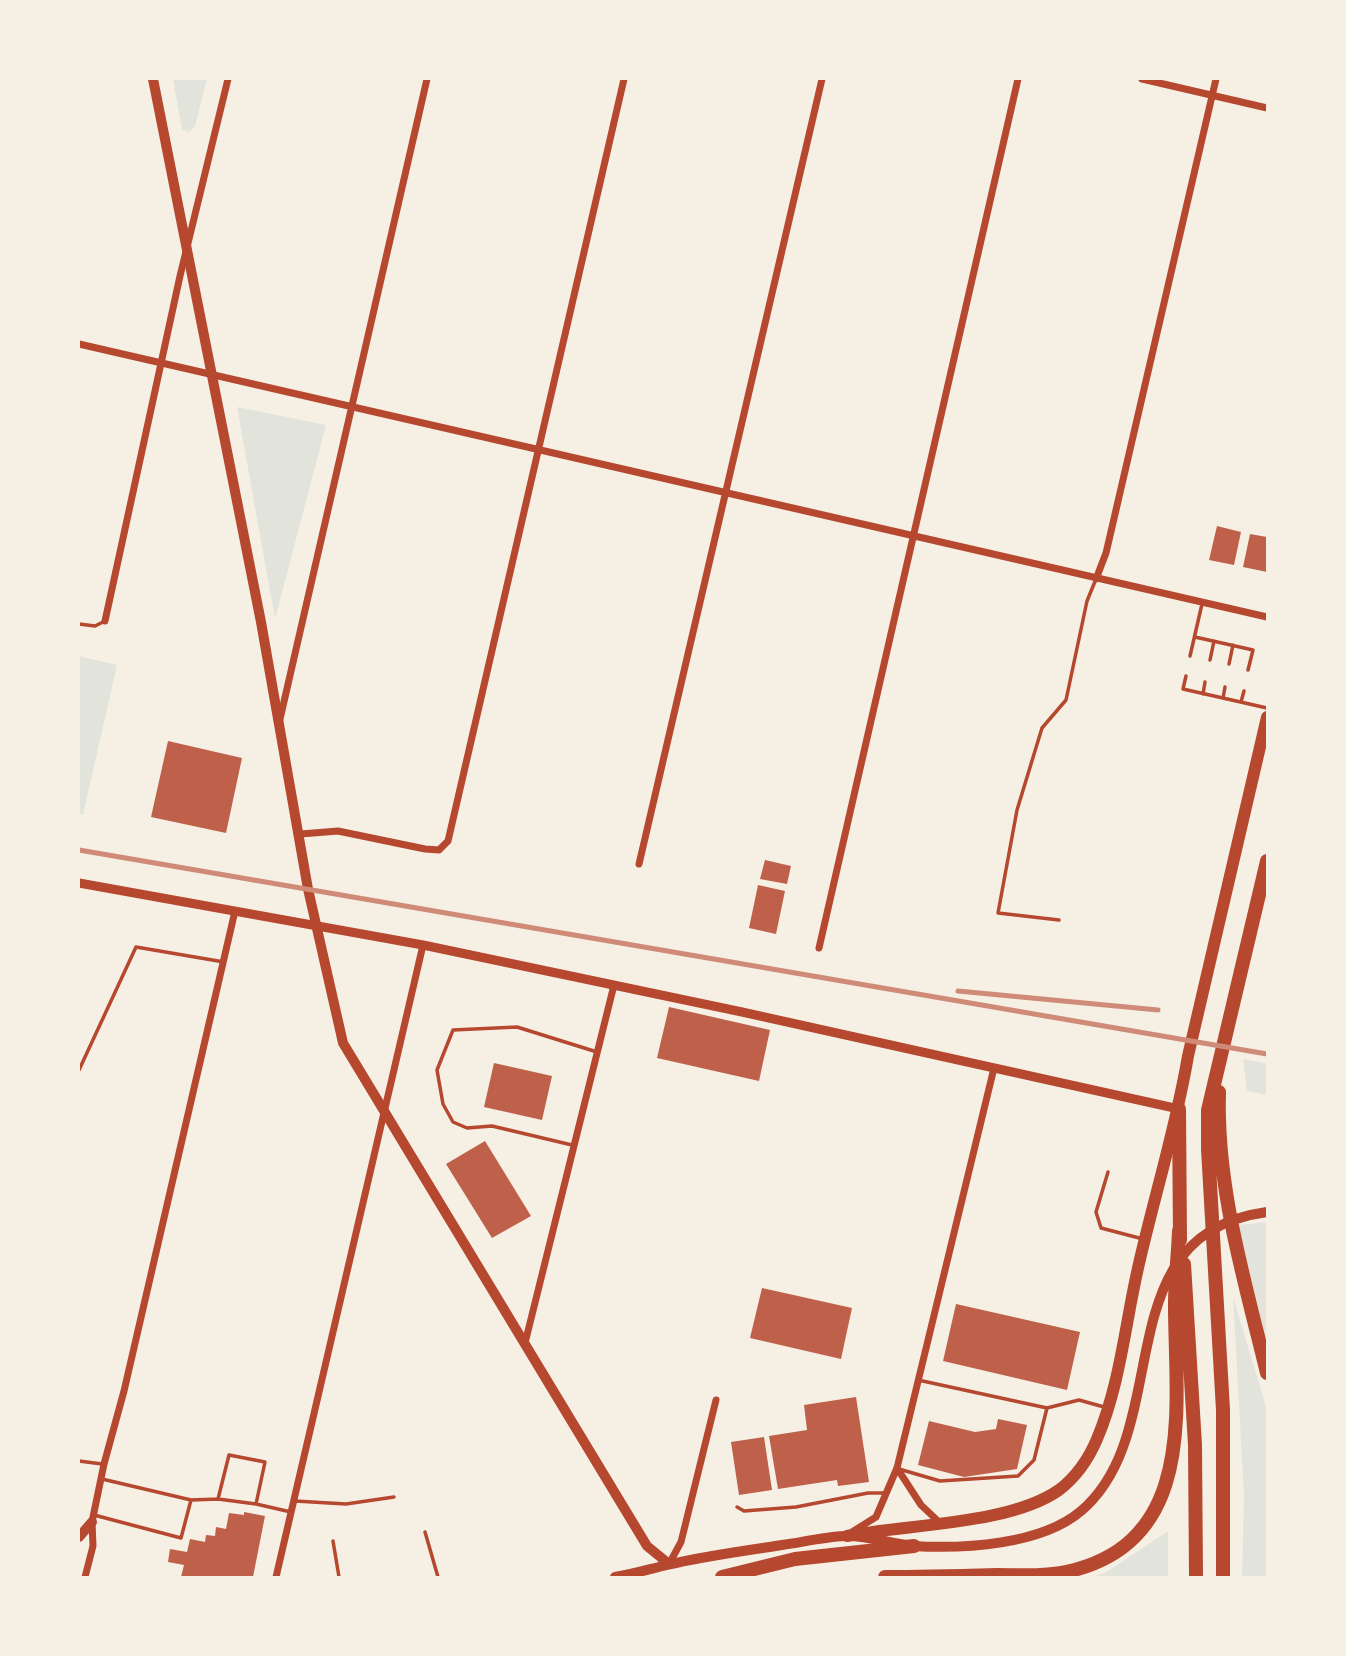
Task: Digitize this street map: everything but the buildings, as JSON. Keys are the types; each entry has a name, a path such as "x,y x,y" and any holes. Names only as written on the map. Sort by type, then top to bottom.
{"highway":[{"path":"1223,1577 1221,1360 1208,1110 1220,1070 1267,861"},
{"path":"1220,1070 1218,1127 1224,1177 1233,1232 1267,1373"},
{"path":"886,1577 1066,1572 1112,1553 1141,1528 1164,1488 1173,1456 1178,1421 1175,1304 1179,1231 1179,1109"},
{"path":"1179,1231 1187,1288 1194,1410 1196,1577"},
{"path":"722,1577 795,1559 914,1546"}],"main road":[{"path":"153,79 301,834 308,890 318,925 342,1044 647,1546 669,1564"},
{"path":"615,1577 669,1564 1014,1510 1058,1490 1090,1453 1107,1407 1124,1346 1144,1239 1179,1109 1188,1056 1267,717"},
{"path":"847,1536 914,1546 1001,1542 1028,1537 1057,1526 1091,1502 1116,1463 1127,1432 1161,1292 1176,1263 1195,1242 1217,1227 1243,1216 1267,1212"},
{"path":"79,1537 93,1518"}],"street":[{"path":"105,621 228,79"},
{"path":"279,721 427,79"},
{"path":"301,834 338,831 439,850 445,846 451,830 624,79"},
{"path":"639,864 822,79"},
{"path":"819,948 1018,79"},
{"path":"1142,79 1267,107"},
{"path":"1096,579 1106,553 1216,79"},
{"path":"79,344 1267,617"},
{"path":"79,883 423,945 1179,1109"},
{"path":"85,1577 93,1546 93,1518 104,1464 235,911"},
{"path":"276,1577 423,945"},
{"path":"524,1343 614,985"},
{"path":"847,1536 876,1517 897,1468 994,1068"},
{"path":"669,1564 681,1542 716,1400"},
{"path":"897,1468 920,1505 939,1522"}],"lane":[{"path":"1059,920 998,913 1017,810 1042,728 1066,700 1087,601 1096,579"},
{"path":"1190,656 1202,604"},
{"path":"79,624 95,626 105,621"},
{"path":"1195,636 1252,650 1248,670"},
{"path":"1210,660 1214,641"},
{"path":"1229,664 1233,645"},
{"path":"1186,676 1183,689 1267,708"},
{"path":"1203,694 1205,682"},
{"path":"1223,698 1225,687"},
{"path":"1241,702 1244,691"},
{"path":"79,1070 136,947 223,962"},
{"path":"574,1145 492,1126 467,1128 453,1122 443,1104 437,1070 453,1030 517,1027 597,1052"},
{"path":"1108,1172 1096,1212 1101,1228 1144,1239"},
{"path":"918,1380 1047,1408 1079,1400 1107,1407"},
{"path":"897,1468 940,1480 1018,1476 1034,1460 1047,1408"},
{"path":"218,1499 229,1455 265,1462 257,1504"},
{"path":"79,1461 104,1464"},
{"path":"102,1479 191,1500 218,1499 291,1512"},
{"path":"737,1507 744,1511 796,1507 868,1493 886,1493"},
{"path":"293,1501 346,1504 394,1497"},
{"path":"93,1518 181,1538 191,1500"},
{"path":"425,1532 438,1577"},
{"path":"333,1541 338,1577"}],"shaded area":[{"path":"173,79 207,79 195,126 189,132 182,130"},
{"path":"237,407 326,425 275,619"},
{"path":"79,656 117,665 83,815 79,814"},
{"path":"1243,1059 1267,1064 1267,1095 1247,1091"},
{"path":"1267,1222 1267,1343 1238,1225"},
{"path":"1233,1297 1267,1410 1267,1577 1242,1577 1244,1496"},
{"path":"1168,1531 1168,1577 1091,1577 1105,1573"}],"railway":[{"path":"79,850 1267,1054"},
{"path":"958,991 1158,1010"}]}
